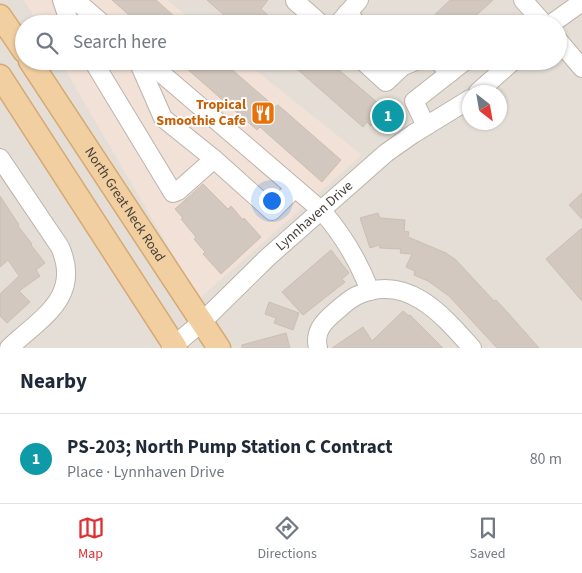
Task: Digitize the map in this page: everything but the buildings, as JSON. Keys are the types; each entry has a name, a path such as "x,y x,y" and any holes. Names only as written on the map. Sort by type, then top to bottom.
{"main road":[{"path":"0,16 15,38"},
{"name":"North Great Neck Road","path":"36,70 219,348"},
{"path":"0,76 174,347"}],"street":[{"path":"62,0 67,15"},
{"path":"75,0 92,15"},
{"path":"296,0 311,15"},
{"path":"350,15 359,0"},
{"path":"523,0 536,15"},
{"path":"564,15 582,2"},
{"path":"567,50 582,68"},
{"path":"98,70 173,193 178,191 214,159"},
{"path":"142,70 163,118 214,159 272,211 295,188"},
{"path":"157,70 322,211 351,248 370,291"},
{"path":"373,70 386,82 399,70"},
{"path":"426,126 414,101 441,70"},
{"path":"485,85 502,70"},
{"name":"Lynnhaven Drive","path":"174,347 202,322 238,285 386,153 462,104"},
{"path":"0,158 60,247 65,258 67,270 66,284 56,305 9,348"},
{"path":"318,348 317,335 326,319 354,297 370,291 393,289 419,298 438,313 472,348"}],"shaded area":[{"path":"0,0 582,0 582,348 0,348"},
{"path":"24,0 167,0 186,15 33,15"},
{"path":"65,70 255,70 362,155 199,299"}],"place":[{"name":"Tropical Smoothie Cafe","path":"263,113"},
{"name":"PS-203; North Pump Station C Contract","path":"388,116"}]}
